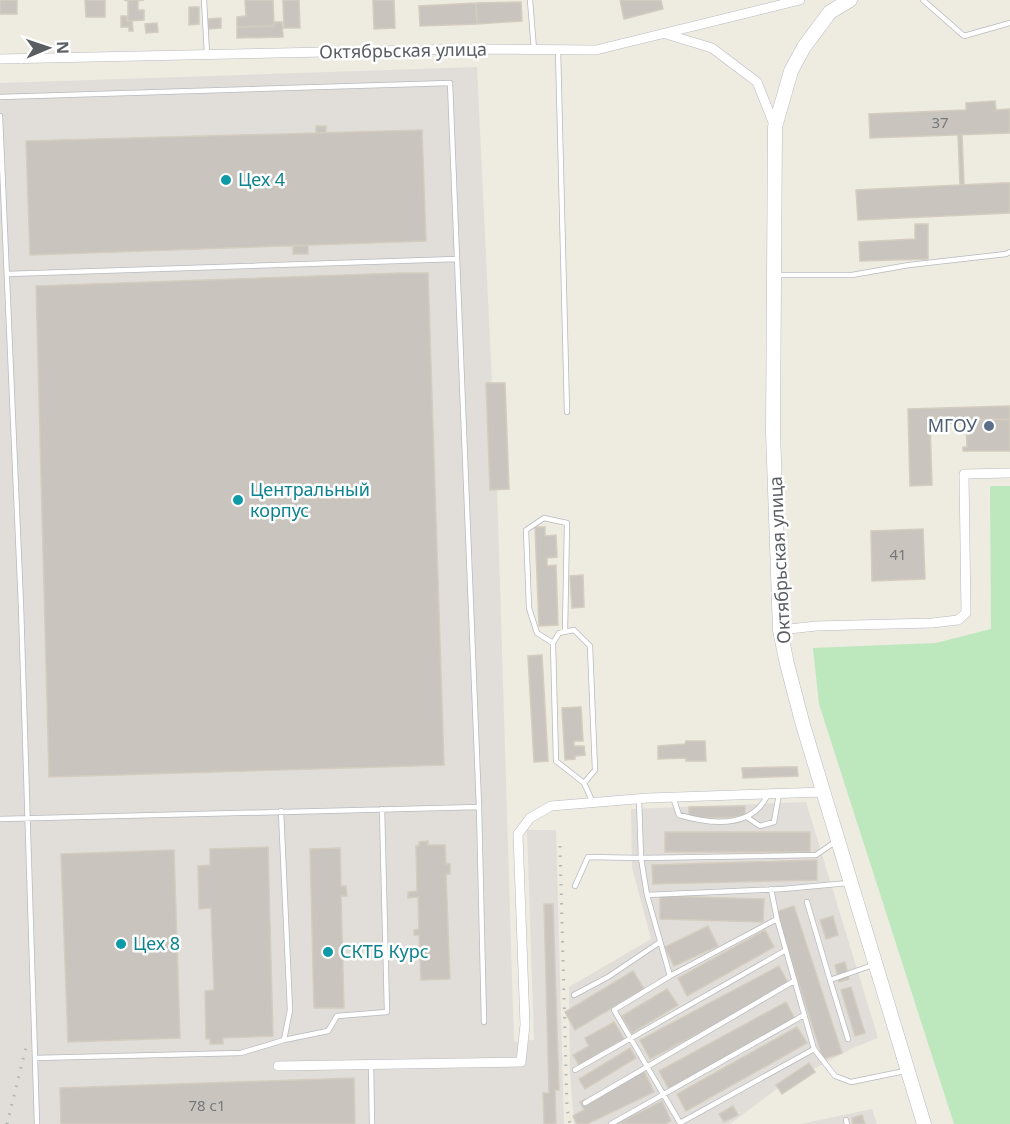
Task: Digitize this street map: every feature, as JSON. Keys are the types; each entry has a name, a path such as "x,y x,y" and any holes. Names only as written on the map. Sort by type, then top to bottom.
{"main road":[{"name":"Октябрьская улица","path":"850,0 830,12 804,46 792,71 775,127 773,432 780,630 803,725 924,1124"}],"street":[{"name":"Октябрьская улица","path":"0,59 468,49 596,50 800,0"},
{"path":"664,34 712,48 757,82 775,127"},
{"path":"780,630 816,626 932,623 958,620 966,613 964,474 1010,472"},
{"path":"278,1066 521,1062 525,1026 518,834 530,818 551,806 673,797 824,792"}],"lane":[{"path":"204,0 207,54"},
{"path":"530,0 534,50"},
{"path":"922,0 964,36 1010,23"},
{"path":"558,50 567,412"},
{"path":"0,97 450,83 479,807 484,1022"},
{"path":"0,116 21,606 37,1124"},
{"path":"775,275 852,275 1010,252"},
{"path":"7,274 457,259"},
{"path":"553,643 537,633 529,608 526,530 544,518 567,523 565,632"},
{"path":"584,783 595,770 590,646 574,630 559,633 553,643 556,761 584,783 593,803"},
{"path":"673,797 679,815 706,823 748,818 763,804 768,794"},
{"path":"748,818 760,826 774,822 779,794"},
{"path":"639,799 641,858 647,896 670,976"},
{"path":"0,819 479,807"},
{"path":"35,1058 241,1053 284,1040 328,1031 337,1016 387,1012 382,809"},
{"path":"281,811 290,1010 284,1040"},
{"path":"574,886 588,857 816,855 839,840"},
{"path":"647,896 851,882"},
{"path":"771,889 777,919 814,1049 835,1076 851,1082 908,1070"},
{"path":"807,902 848,1040"},
{"path":"777,919 670,976 614,1010 679,1124 814,1049"},
{"path":"573,995 608,977 660,942"},
{"path":"575,1070 786,950"},
{"path":"830,980 876,964"},
{"path":"585,1103 794,981"},
{"path":"611,1124 804,1015"},
{"path":"371,1065 372,1124"}],"shaded area":[{"path":"477,67 497,489 514,1042 534,1040 527,830 556,830 564,1124 0,1124 0,83"},
{"path":"806,802 878,1038 855,1047 778,1088 730,1124 574,1124 570,1071 569,987 651,939 632,867 631,809"},
{"path":"872,1109 877,1124 801,1124"}],"green space":[{"path":"990,486 1010,486 1010,1124 954,1124 819,704 813,648 936,643 991,629"}],"building":[{"path":"0,0 17,0 17,14 0,14"},
{"path":"85,0 105,0 105,17 86,17"},
{"path":"124,0 144,0 138,1 138,10 144,10 144,20 128,21 128,1"},
{"path":"245,0 273,0 274,26 237,27 237,17 246,16"},
{"path":"283,0 299,0 300,28 284,28"},
{"path":"373,0 394,0 395,28 374,29"},
{"path":"620,0 661,0 663,9 624,19"},
{"path":"521,2 522,21 477,24 476,3"},
{"path":"476,3 477,24 420,26 419,6"},
{"path":"189,7 199,7 199,24 189,25"},
{"path":"121,16 127,16 127,21 132,21 133,31 129,31 129,27 121,27"},
{"path":"221,18 221,28 208,29 208,19"},
{"path":"274,22 282,22 283,37 237,38 237,27 274,26"},
{"path":"157,23 158,32 146,33 145,24"},
{"path":"995,101 996,110 1010,109 1010,133 870,138 869,114 966,110 966,103"},
{"path":"316,126 326,126 326,133 316,133"},
{"name":"Цех 4","path":"422,130 426,241 30,255 26,141"},
{"path":"958,135 962,135 964,185 960,185"},
{"path":"1010,183 1010,213 858,220 856,190"},
{"path":"915,224 928,224 928,259 860,261 859,242 915,239"},
{"path":"308,245 308,254 293,254 293,246"},
{"name":"Центральный корпус","path":"428,273 444,765 49,777 36,286"},
{"path":"486,383 505,383 509,489 490,490"},
{"path":"1010,406 1010,419 930,424 932,485 910,486 908,409"},
{"path":"1010,419 1010,451 963,451 963,447 967,447 966,420"},
{"path":"535,527 545,527 545,536 556,535 557,557 547,558 547,566 556,565 558,625 539,626"},
{"path":"923,529 925,579 872,581 871,531"},
{"path":"583,575 584,607 572,608 570,576"},
{"path":"542,655 548,761 534,762 528,656"},
{"path":"581,707 583,741 574,741 574,746 584,746 585,755 565,760 562,708"},
{"path":"686,741 705,741 706,761 686,761 686,758 658,759 658,746 685,744"},
{"path":"797,767 798,776 743,778 742,768"},
{"path":"745,806 745,817 689,818 689,807"},
{"path":"665,832 810,832 810,852 665,852"},
{"path":"428,841 428,845 445,845 446,864 450,864 450,874 446,874 450,979 421,980 419,935 414,935 414,930 419,929 418,897 408,898 408,892 417,891 416,846 419,846 419,842"},
{"name":"Цех 8","path":"268,847 273,1036 223,1038 223,1044 210,1044 210,1039 206,1039 205,991 214,990 211,908 199,909 198,866 210,865 210,849"},
{"name":"СКТБ Курс","path":"340,848 341,886 346,886 347,896 341,896 344,1008 314,1008 310,849"},
{"name":"Цех 8","path":"174,850 180,1038 68,1042 61,854"},
{"path":"817,860 817,880 653,884 652,865"},
{"path":"660,896 764,899 763,922 660,919"},
{"path":"544,904 553,904 559,1090 555,1090 556,1124 544,1124 543,1093 549,1093"},
{"path":"794,906 842,1053 823,1059 776,912"},
{"path":"833,916 838,935 826,939 820,920"},
{"path":"708,926 718,946 674,966 665,947"},
{"path":"765,930 774,947 687,996 678,978"},
{"path":"845,962 849,979 839,982 835,965"},
{"path":"779,966 789,985 650,1059 640,1040"},
{"path":"633,971 644,989 575,1030 565,1012"},
{"path":"851,987 865,1033 855,1036 841,990"},
{"path":"667,989 678,1005 632,1033 622,1016"},
{"path":"786,1002 796,1021 669,1089 659,1071"},
{"path":"614,1022 624,1039 579,1065 573,1055 589,1046 585,1038"},
{"path":"797,1027 807,1043 686,1111 677,1094"},
{"path":"630,1048 636,1058 585,1089 579,1079"},
{"path":"809,1063 815,1072 782,1094 776,1085"},
{"path":"644,1071 654,1092 587,1124 577,1124 573,1116 584,1110 580,1102"},
{"path":"354,1078 355,1124 61,1124 60,1088"},
{"path":"662,1101 671,1121 665,1124 617,1124"},
{"path":"733,1106 738,1115 724,1122 719,1114"},
{"path":"862,1115 865,1124 853,1124 852,1118"}],"railway":[{"path":"560,846 567,1109 570,1124"},
{"path":"7,1124 26,1047"}],"place":[{"name":"Цех 4","path":"226,180"},
{"name":"МГОУ","path":"989,426"},
{"name":"Центральный корпус","path":"238,500"},
{"name":"Цех 8","path":"121,944"},
{"name":"СКТБ Курс","path":"328,952"}]}
